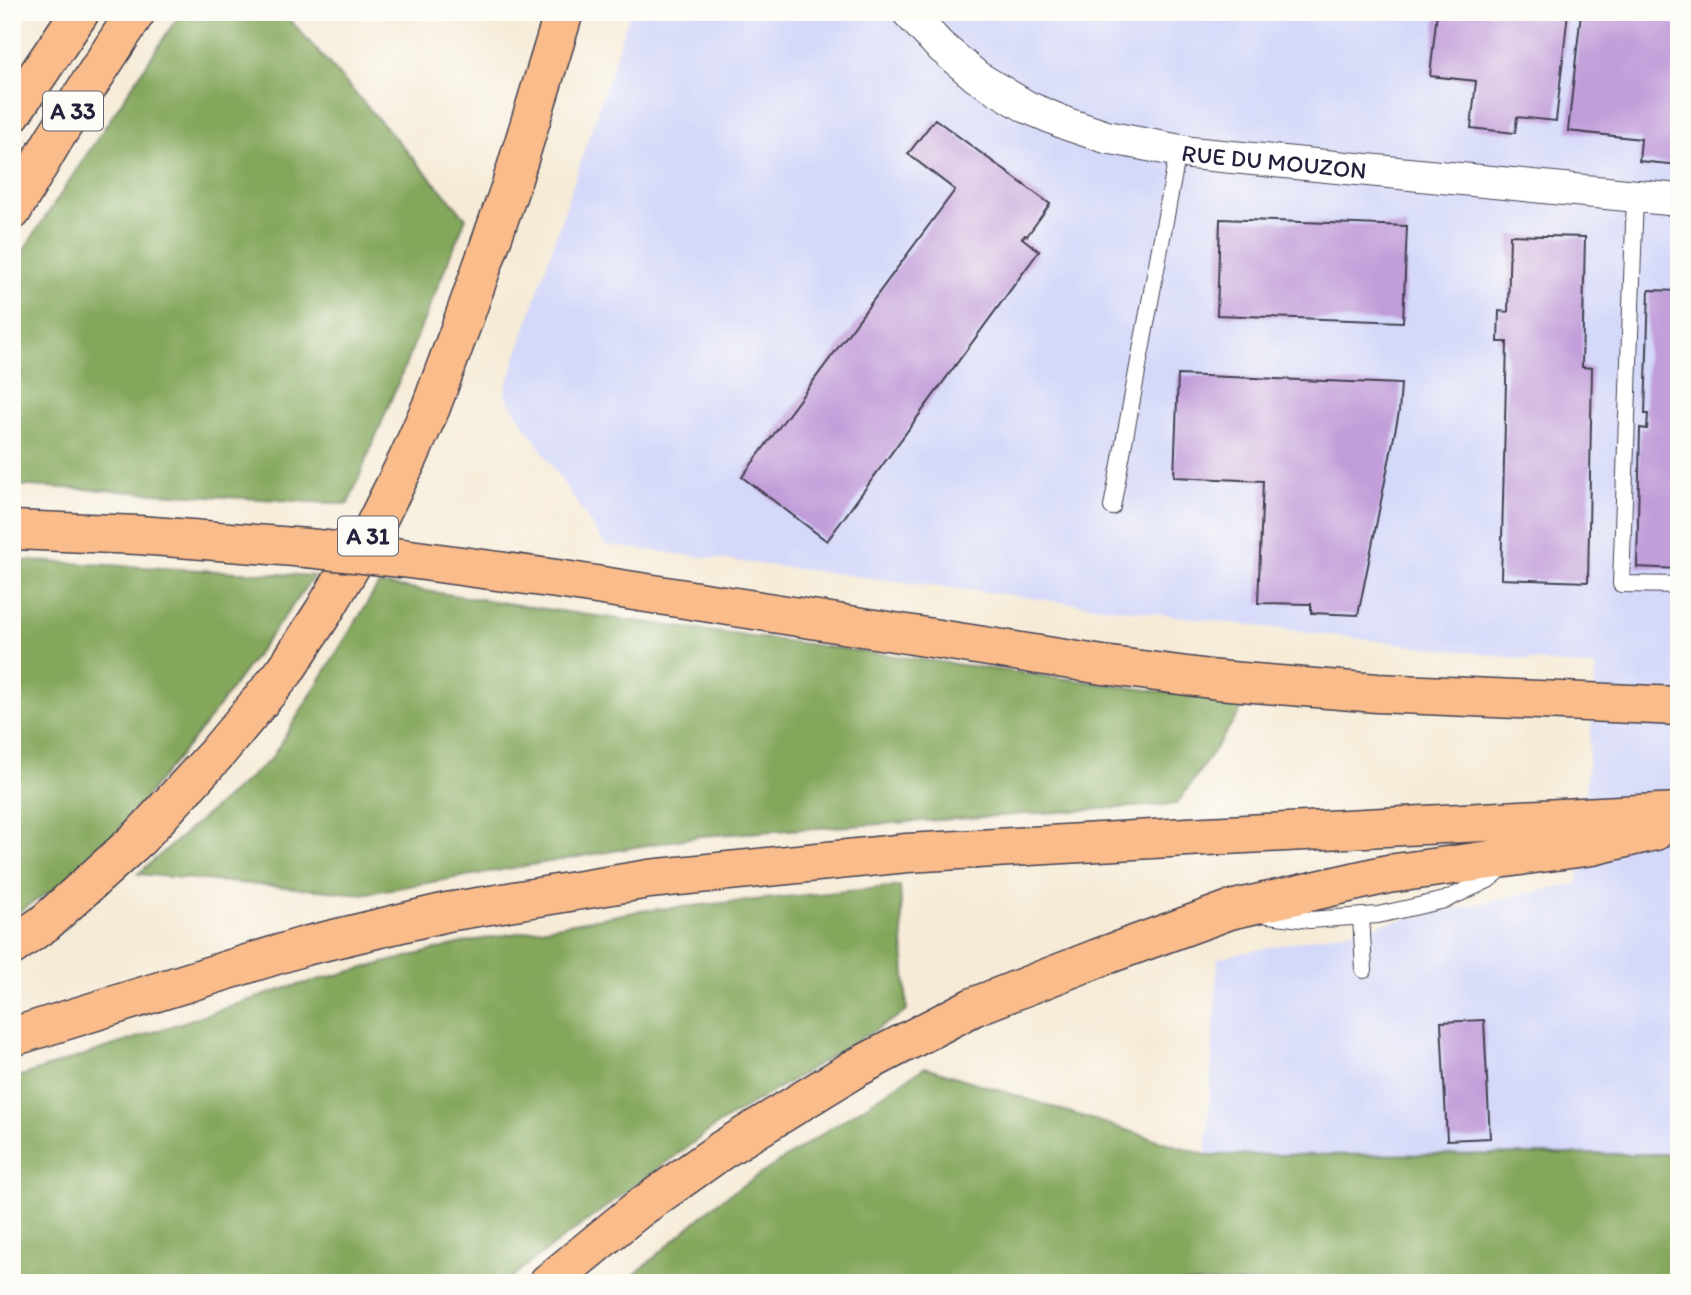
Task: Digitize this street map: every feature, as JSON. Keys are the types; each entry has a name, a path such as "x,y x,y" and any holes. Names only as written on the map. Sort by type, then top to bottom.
{"highway":[{"name":"A 33","path":"12,113 80,12"},
{"name":"A 33","path":"12,211 54,139 136,12"},
{"name":"A 31","path":"12,946 45,923 140,836 217,753 285,671 356,558 375,525 431,407 511,185 564,12"},
{"path":"12,530 139,535 401,558 564,580 1103,665 1218,680 1377,693 1679,706"},
{"path":"12,1037 305,946 447,912 649,879 921,853 1679,812"},
{"path":"548,1283 637,1210 722,1150 854,1069 973,1007 1097,958 1230,911 1388,874 1592,846 1679,825"}],"street":[{"name":"RUE DU MOUZON","path":"908,12 939,45 977,77 1027,107 1107,137 1178,151 1679,200"}],"lane":[{"path":"1112,507 1178,151"},
{"path":"1635,196 1621,584 1679,585"},
{"path":"1230,911 1310,920 1378,915 1445,900 1488,880 1517,856"},
{"path":"1361,916 1364,970"}],"shaded area":[{"path":"630,12 1679,12 1679,1154 1206,1155 1218,958 1578,883 1596,668 605,545 504,394"}],"green space":[{"path":"181,12 283,12 466,218 348,504 12,485 12,275 27,245"},
{"path":"12,560 314,576 205,725 87,868 12,916"},
{"path":"379,584 552,610 1246,703 1177,804 700,836 362,894 138,874 271,759"},
{"path":"900,886 907,1011 717,1125 519,1271 507,1283 12,1283 12,1079 286,988 466,942 640,911"},
{"path":"925,1067 1206,1155 1679,1154 1679,1283 625,1283 719,1201"}],"building":[{"path":"1437,12 1568,12 1556,121 1517,117 1515,133 1471,128 1476,81 1430,76"},
{"path":"1581,12 1679,12 1679,165 1639,161 1641,139 1568,131"},
{"path":"935,119 1050,204 1027,236 1022,238 1039,251 827,541 742,477 955,190 908,154"},
{"path":"1220,219 1407,226 1403,322 1217,315"},
{"path":"1510,235 1585,237 1582,367 1592,368 1588,582 1501,579 1507,342 1498,342 1499,311 1508,312"},
{"path":"1649,290 1679,291 1679,569 1637,567 1640,428 1647,429 1648,414 1645,414"},
{"path":"1178,375 1401,384 1399,412 1358,615 1311,613 1311,604 1258,603 1263,481 1174,477"},
{"path":"1484,1020 1490,1138 1447,1140 1441,1022"}]}
